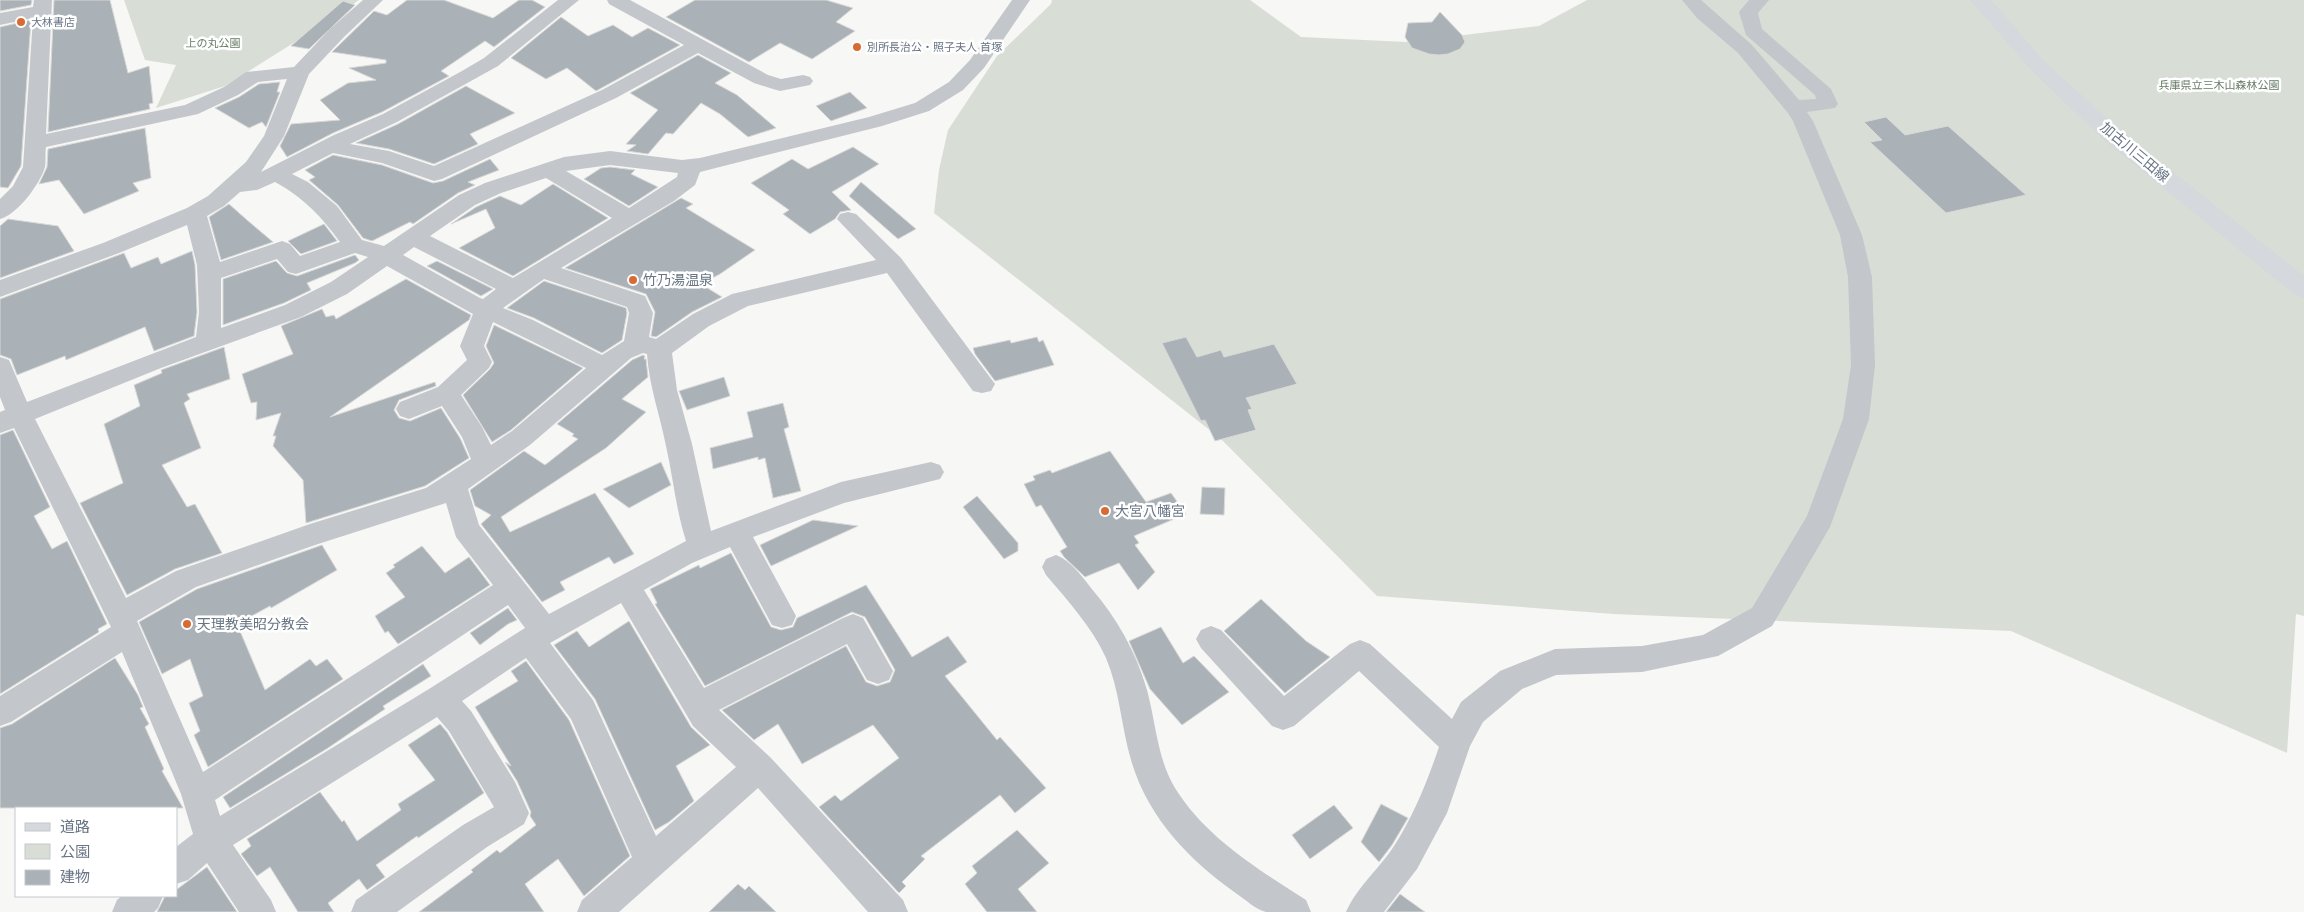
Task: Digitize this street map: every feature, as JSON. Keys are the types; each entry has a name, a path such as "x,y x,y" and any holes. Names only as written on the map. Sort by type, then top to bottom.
{"main road":[{"name":"加古川三田線","path":"1980,0 2039,67 2111,134 2304,289"}],"street":[{"path":"0,289 110,248 195,213 216,201 254,167 274,136 300,72 331,39 374,0"},
{"path":"233,185 258,183 331,145 390,118 469,75 491,62 570,0"},
{"path":"616,0 762,79 780,85 803,81"},
{"path":"634,10 655,0"},
{"path":"10,419 208,341 293,311 339,288 467,200 493,188 572,162 610,158 682,167 691,166 874,122 922,107 956,86 977,64 1021,0"},
{"path":"1363,912 1405,858 1436,802 1456,743 1472,712 1511,680 1555,662 1642,659 1708,647 1762,617 1820,519 1856,419 1863,365 1860,277 1851,235 1803,121 1794,107 1744,48 1698,9 1691,0"},
{"path":"1760,0 1748,12 1753,31 1824,93 1828,104 1794,107"},
{"path":"0,19 42,5 34,167 22,190 0,212"},
{"path":"331,145 343,150 373,154 409,164 434,174 609,94 698,45"},
{"path":"35,143 190,110 231,91 253,76 300,72"},
{"path":"409,409 447,394 480,362 472,346 486,310 513,288 543,269 666,196 687,180 691,166"},
{"path":"550,169 556,175 629,218"},
{"path":"275,173 300,187 329,211 354,245 386,255 486,310 524,326 604,367"},
{"path":"195,213 210,274 211,312 208,341"},
{"path":"848,219 893,264 982,384"},
{"path":"412,237 513,288"},
{"path":"210,274 282,249 296,266 354,245"},
{"path":"434,283 460,262"},
{"path":"0,712 186,579 310,535 435,496 521,438 622,352 647,348 740,300 893,264"},
{"path":"543,269 561,278 637,302 642,313 647,348 661,368 682,456 693,523 702,546"},
{"path":"0,367 10,419 124,624 197,794 212,840 259,912"},
{"path":"447,394 474,434 486,463"},
{"path":"178,866 212,840 440,699 538,635 682,555 736,532 840,493 931,472"},
{"path":"448,488 458,496 466,529 511,588 582,710 651,862"},
{"path":"736,532 782,616"},
{"path":"1056,567 1091,607 1112,636 1132,690 1145,760 1164,799 1196,841 1238,875 1294,912"},
{"path":"626,586 704,716 758,767 891,912"},
{"path":"197,794 511,588"},
{"path":"698,706 852,627 878,671"},
{"path":"1211,639 1283,716 1360,653 1456,743"},
{"path":"368,912 475,836 513,813 504,793 460,721 440,699"},
{"path":"594,912 758,767"},
{"path":"129,912 145,897"}],"green space":[{"name":"上の丸公園","path":"124,0 359,0 225,86 156,108 176,65 145,60"},
{"name":"兵庫県立三木山森林公園","path":"1052,0 1250,0 1301,37 1406,42 1539,26 1587,0 2304,0 2304,616 2296,614 2287,753 2011,631 1614,614 1377,596 1221,439 934,213 939,170 948,130 997,56 1051,4"}],"building":[{"path":"0,0 32,0 31,5 0,11"},
{"path":"54,0 110,0 128,73 149,66 153,103 149,104 150,109 48,132"},
{"path":"407,0 444,0 493,18 519,0 532,0 545,7 494,47 485,41 441,71 449,76 382,112 333,133 287,157 280,146 291,124 340,120 320,100 348,83 376,80 349,68 386,63 386,60 332,52 374,11 387,15"},
{"path":"695,0 826,0 853,8 836,22 855,31 812,59 780,43 749,62 666,17"},
{"path":"343,1 355,5 309,49 291,46"},
{"path":"1440,12 1462,35 1465,42 1460,49 1448,54 1439,55 1429,54 1412,48 1405,37 1408,23 1432,22"},
{"path":"561,17 588,36 613,25 632,37 648,28 680,45 596,91 567,68 546,79 511,58"},
{"path":"31,20 21,166 8,188 0,187 0,27"},
{"path":"698,55 731,73 715,83 737,95 776,128 748,137 720,114 701,103 673,134 666,133 648,154 627,151 636,145 626,144 658,110 630,93"},
{"path":"280,82 277,92 280,92 266,127 262,122 249,128 215,108 239,97 259,84"},
{"path":"466,86 515,113 470,134 478,144 434,164 389,149 356,143 398,124"},
{"path":"850,92 867,108 831,121 816,106"},
{"path":"1886,117 1905,135 1948,126 2026,195 1946,213 1870,142 1882,140 1864,122"},
{"path":"145,128 151,178 133,183 139,191 84,214 59,180 39,184 47,167 48,149"},
{"path":"853,147 879,164 832,192 851,210 840,212 835,219 810,234 783,214 789,210 751,183 792,159 808,169"},
{"path":"333,155 382,165 433,183 443,181 490,159 499,170 468,182 475,185 458,193 413,224 410,222 372,241 363,238 338,205 309,180 315,177 305,170"},
{"path":"610,167 635,170 631,174 658,187 629,206 584,179 601,168"},
{"path":"861,182 916,229 898,239 849,196"},
{"path":"553,184 608,218 513,276 459,248 495,228 486,209 451,224 476,207 500,196 521,205"},
{"path":"681,198 693,204 686,208 755,250 720,274 701,284 722,297 692,312 656,337 651,336 655,312 646,294 565,268"},
{"path":"229,204 273,242 221,260 209,217"},
{"path":"8,219 58,226 74,251 0,278 0,226"},
{"path":"324,224 337,241 301,254 288,241"},
{"path":"192,251 195,265 197,312 194,336 154,351 145,327 66,360 65,356 17,375 11,359 0,355 0,299 124,253 131,268 158,257 161,264"},
{"path":"355,255 359,260 355,263 307,283 311,290 284,303 223,325 223,279 276,261 287,273 297,276"},
{"path":"437,261 493,289 481,296 427,266"},
{"path":"406,279 471,315 469,320 330,417 435,382 436,386 399,400 394,410 399,418 410,421 441,408 460,438 469,458 425,486 306,523 303,480 273,446 276,436 273,436 281,413 256,420 257,402 251,403 242,374 293,354 281,326 322,309 326,317 334,315 336,319"},
{"path":"544,281 626,308 627,313 622,340 602,353 534,318 507,308"},
{"path":"494,325 583,368 511,430 492,442 463,395 494,363 486,346"},
{"path":"1037,337 1039,342 1043,340 1054,365 995,381 975,354 973,348 1010,340 1011,343"},
{"path":"1186,337 1197,357 1221,350 1224,357 1274,344 1297,384 1246,398 1252,409 1248,410 1256,430 1215,441 1205,420 1201,421 1162,343"},
{"path":"224,347 230,379 187,394 190,399 184,403 201,448 162,465 187,507 195,504 222,553 175,569 127,595 80,503 123,483 104,424 140,406 134,385 162,373 161,370"},
{"path":"643,355 645,356 644,359 646,359 648,377 622,399 646,412 606,448 501,517 510,532 595,493 634,554 614,564 609,557 560,582 565,590 542,602 481,524 491,515 475,506 470,490 524,451 545,465 578,439 572,436 574,434 557,424 632,360"},
{"path":"724,377 730,396 687,410 679,391"},
{"path":"783,403 789,427 784,429 801,491 773,498 765,458 758,460 758,457 713,469 710,448 753,437 747,412"},
{"path":"13,430 50,507 34,516 52,549 67,541 107,624 98,629 99,632 0,694 0,435"},
{"path":"1110,451 1146,502 1171,493 1186,514 1134,536 1139,543 1135,545 1155,572 1138,590 1119,563 1085,577 1060,551 1067,547 1041,505 1036,507 1024,484 1035,480 1033,476 1050,470 1052,473"},
{"path":"661,462 671,485 629,508 603,489"},
{"path":"1202,487 1225,488 1224,515 1200,514"},
{"path":"977,496 1018,543 1018,551 1004,559 963,507"},
{"path":"813,520 858,526 771,566 760,545"},
{"path":"322,545 337,570 271,608 270,606 237,624 265,690 310,659 316,666 327,659 343,679 208,767 194,735 200,731 189,703 203,696 190,659 162,674 139,622 197,589"},
{"path":"422,546 445,573 469,557 490,585 398,644 388,631 385,633 375,616 405,597 386,573 395,567 393,565"},
{"path":"731,553 771,627 781,630 793,627 797,618 866,585 912,657 948,636 967,662 945,676 997,740 1000,737 1046,788 1015,813 1000,795 921,856 925,859 902,882 906,886 899,893 819,807 835,795 841,801 899,758 873,725 802,764 778,724 754,740 722,710 846,646 866,682 877,686 890,682 895,670 865,617 852,612 705,686 655,604 657,603 650,589 699,565 700,568"},
{"path":"1261,599 1306,641 1330,657 1285,693 1224,631"},
{"path":"508,608 517,620 508,624 480,645 470,633"},
{"path":"629,621 691,727 710,745 676,766 694,801 669,822 655,830 595,699 554,645 577,631 589,647"},
{"path":"1161,627 1183,663 1194,656 1229,692 1182,725 1150,689 1129,641"},
{"path":"115,658 138,695 143,707 140,708 149,724 145,727 164,769 162,771 183,808 0,808 0,728 12,724"},
{"path":"526,661 569,720 630,856 584,896 558,859 525,884 544,912 419,912 473,872 471,870 497,850 500,853 536,825 530,816 531,812 517,781 505,762 511,766 475,707 518,681 511,671"},
{"path":"423,664 431,676 383,706 385,709 328,748 230,808 223,797"},
{"path":"440,724 447,732 484,793 376,865 385,877 367,890 359,879 328,903 334,912 298,912 270,867 257,876 241,854 251,846 247,839 320,792 342,822 344,820 357,841 401,810 398,804 435,780 408,745"},
{"path":"1381,804 1408,818 1379,862 1361,842"},
{"path":"1334,805 1353,828 1310,859 1292,835"},
{"path":"1017,830 1049,863 1018,889 1037,912 987,912 965,884 977,873 972,866"},
{"path":"207,867 237,912 157,912 164,897 178,897 178,889"},
{"path":"738,884 745,890 749,886 776,912 709,912"},
{"path":"1400,894 1425,912 1386,912"}],"place":[{"name":"大林書店","path":"21,22"},
{"name":"別所長治公・照子夫人 首塚","path":"857,47"},
{"name":"竹乃湯温泉","path":"633,280"},
{"name":"大宮八幡宮","path":"1105,511"},
{"name":"天理教美昭分教会","path":"187,624"}]}
